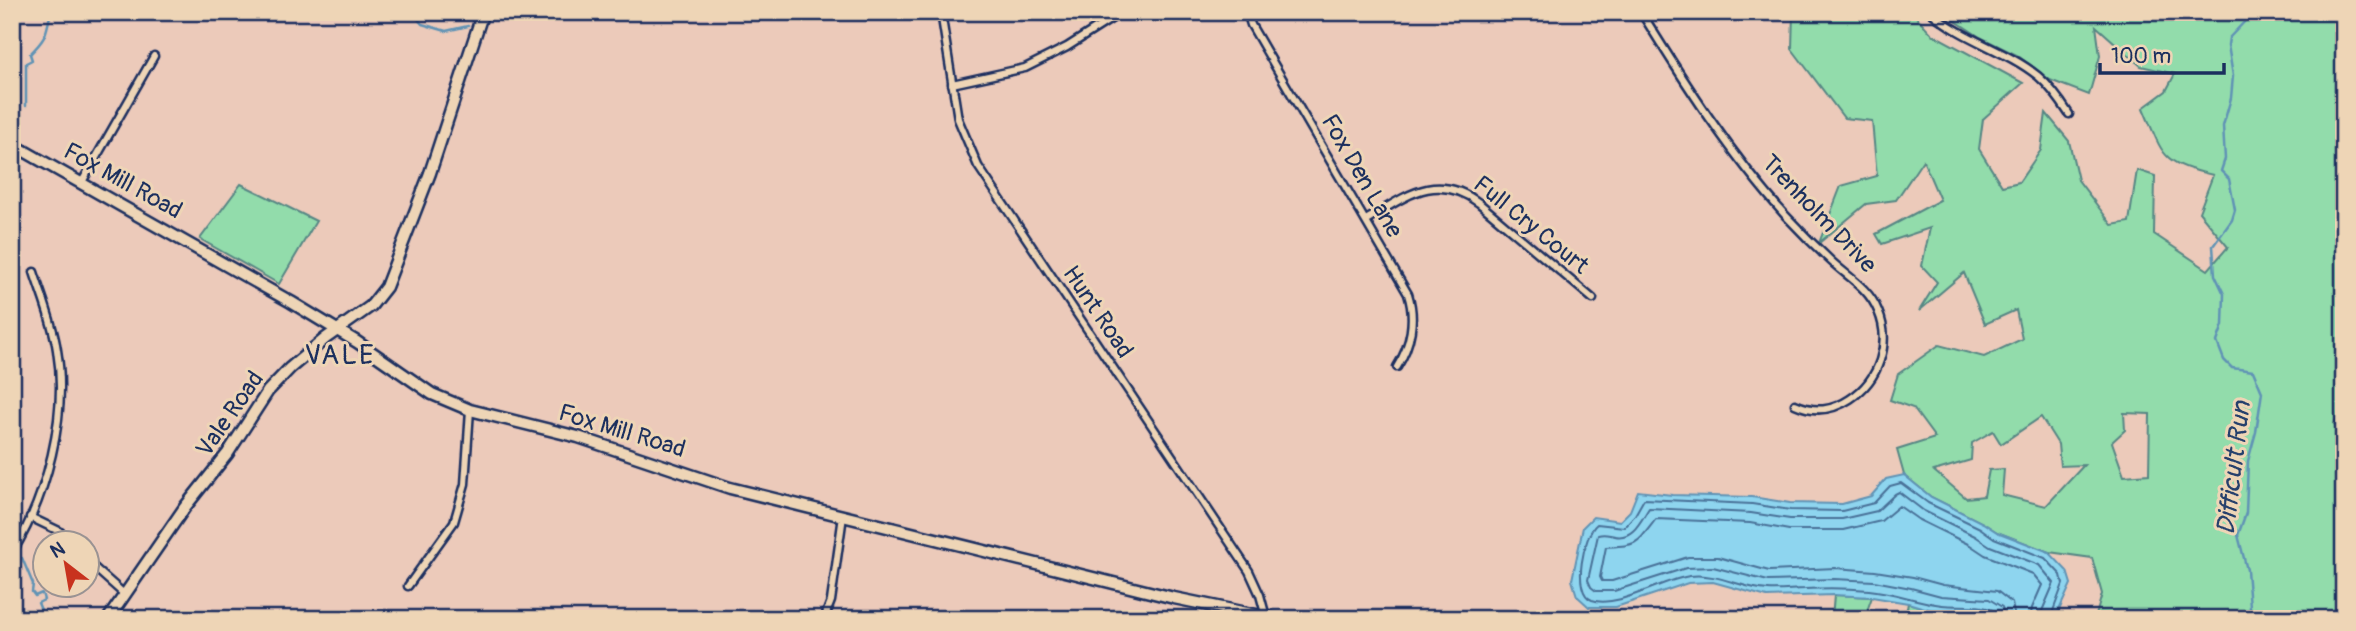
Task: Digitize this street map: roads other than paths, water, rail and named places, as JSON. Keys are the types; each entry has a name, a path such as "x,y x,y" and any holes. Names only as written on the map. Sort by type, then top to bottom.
{"main road":[{"name":"Vale Road","path":"108,619 187,505 221,463 268,391 290,368 336,330 371,306 386,286 434,162 483,12"},
{"name":"Fox Mill Road","path":"12,144 336,330 432,394 470,410 578,437 730,488 1174,598 1271,618"}],"street":[{"name":"Hunt Road","path":"941,12 961,129 978,166 1249,571 1271,618"},
{"path":"952,84 1025,68 1067,47 1122,12"},
{"name":"Fox Den Lane","path":"1247,12 1257,35 1405,287 1410,302 1410,333 1397,366"},
{"name":"Trenholm Drive","path":"1642,12 1689,87 1758,182 1821,251 1868,293 1879,312 1884,346 1880,361 1866,386 1849,401 1828,409 1810,410 1795,404"},
{"path":"1931,12 1956,32 2036,75 2069,114"},
{"path":"82,182 154,56"},
{"name":"Full Cry Court","path":"1366,220 1419,190 1442,187 1459,190 1479,203 1593,299"},
{"path":"12,553 30,517 54,442 60,398 57,349 34,272"},
{"path":"408,586 454,522 465,484 470,410"},
{"path":"824,619 831,601 843,516"},
{"path":"30,517 57,530"},
{"path":"102,574 124,594"},
{"path":"742,619 761,619"}],"water":[{"path":"1904,475 1931,497 1997,532 2049,552 2067,571 2071,584 2055,619 1999,619 1985,614 1938,612 1908,603 1872,597 1767,597 1713,582 1688,583 1616,607 1589,607 1577,596 1572,580 1583,527 1593,517 1620,521 1630,511 1638,491 1672,495 1752,497 1790,503 1842,504 1871,496 1886,479"}],"waterway":[{"path":"26,106 26,63 32,60 30,54 45,35 51,12"},
{"path":"412,12 422,24 446,31 468,26"},
{"name":"Difficult Run","path":"2251,619 2247,570 2238,535 2246,513 2248,461 2262,392 2253,371 2232,368 2224,360 2217,342 2223,325 2224,294 2215,275 2213,246 2232,220 2235,210 2229,179 2221,171 2225,159 2223,126 2231,98 2233,76 2229,38 2248,18 2263,20 2275,12"},
{"path":"22,558 33,584 32,592 35,596 42,593 44,600 38,603 45,619"},
{"path":"35,619 39,615 42,619"}],"district":[{"name":"VALE","path":"340,355"}]}
